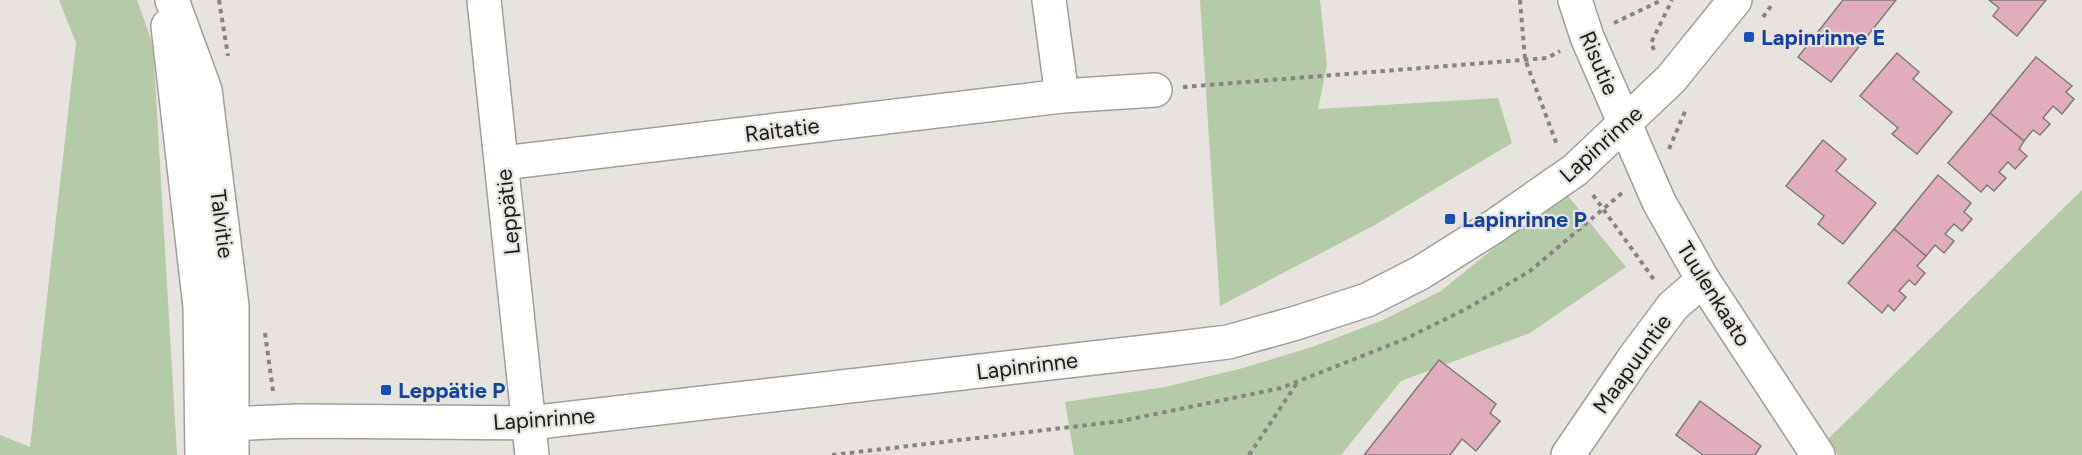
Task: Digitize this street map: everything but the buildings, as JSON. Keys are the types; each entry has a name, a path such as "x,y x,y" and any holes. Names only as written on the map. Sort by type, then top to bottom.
{"street":[{"name":"Talvitie","path":"165,0 217,440"},
{"name":"Talvitie","path":"172,0 205,90 232,306 217,440"},
{"name":"Leppätie","path":"484,0 531,439"},
{"path":"1049,0 1062,96"},
{"name":"Risutie","path":"1575,0 1587,37 1625,124"},
{"name":"Lapinrinne","path":"217,440 298,421 531,439 1228,342 1251,336 1367,300 1420,273 1493,227 1575,170 1625,124 1671,79 1735,0"},
{"name":"Raitatie","path":"503,163 1062,96 1155,90"},
{"name":"Tuulenkaato","path":"1625,124 1659,202 1703,280 1818,455"},
{"name":"Maapuuntie","path":"1568,455 1634,358 1673,306 1703,280"}],"path":[{"path":"1520,0 1525,59"},
{"path":"1155,90 1547,58 1662,0"},
{"path":"1249,455 1298,382"}],"green space":[{"path":"59,0 137,0 153,45 177,455 0,455 0,435 30,447 76,43"},
{"path":"1200,0 1320,0 1327,65 1318,109 1498,98 1512,143 1373,226 1220,306"},
{"path":"2082,190 2082,455 1838,455 1827,440"},
{"path":"1564,191 1626,267 1530,333 1401,381 1341,455 1074,455 1065,402 1165,387 1243,368 1312,347 1383,320 1441,291"}],"place":[{"name":"Lapinrinne E","path":"1749,37"},
{"name":"Lapinrinne P","path":"1450,219"},
{"name":"Leppätie P","path":"386,390"}]}
